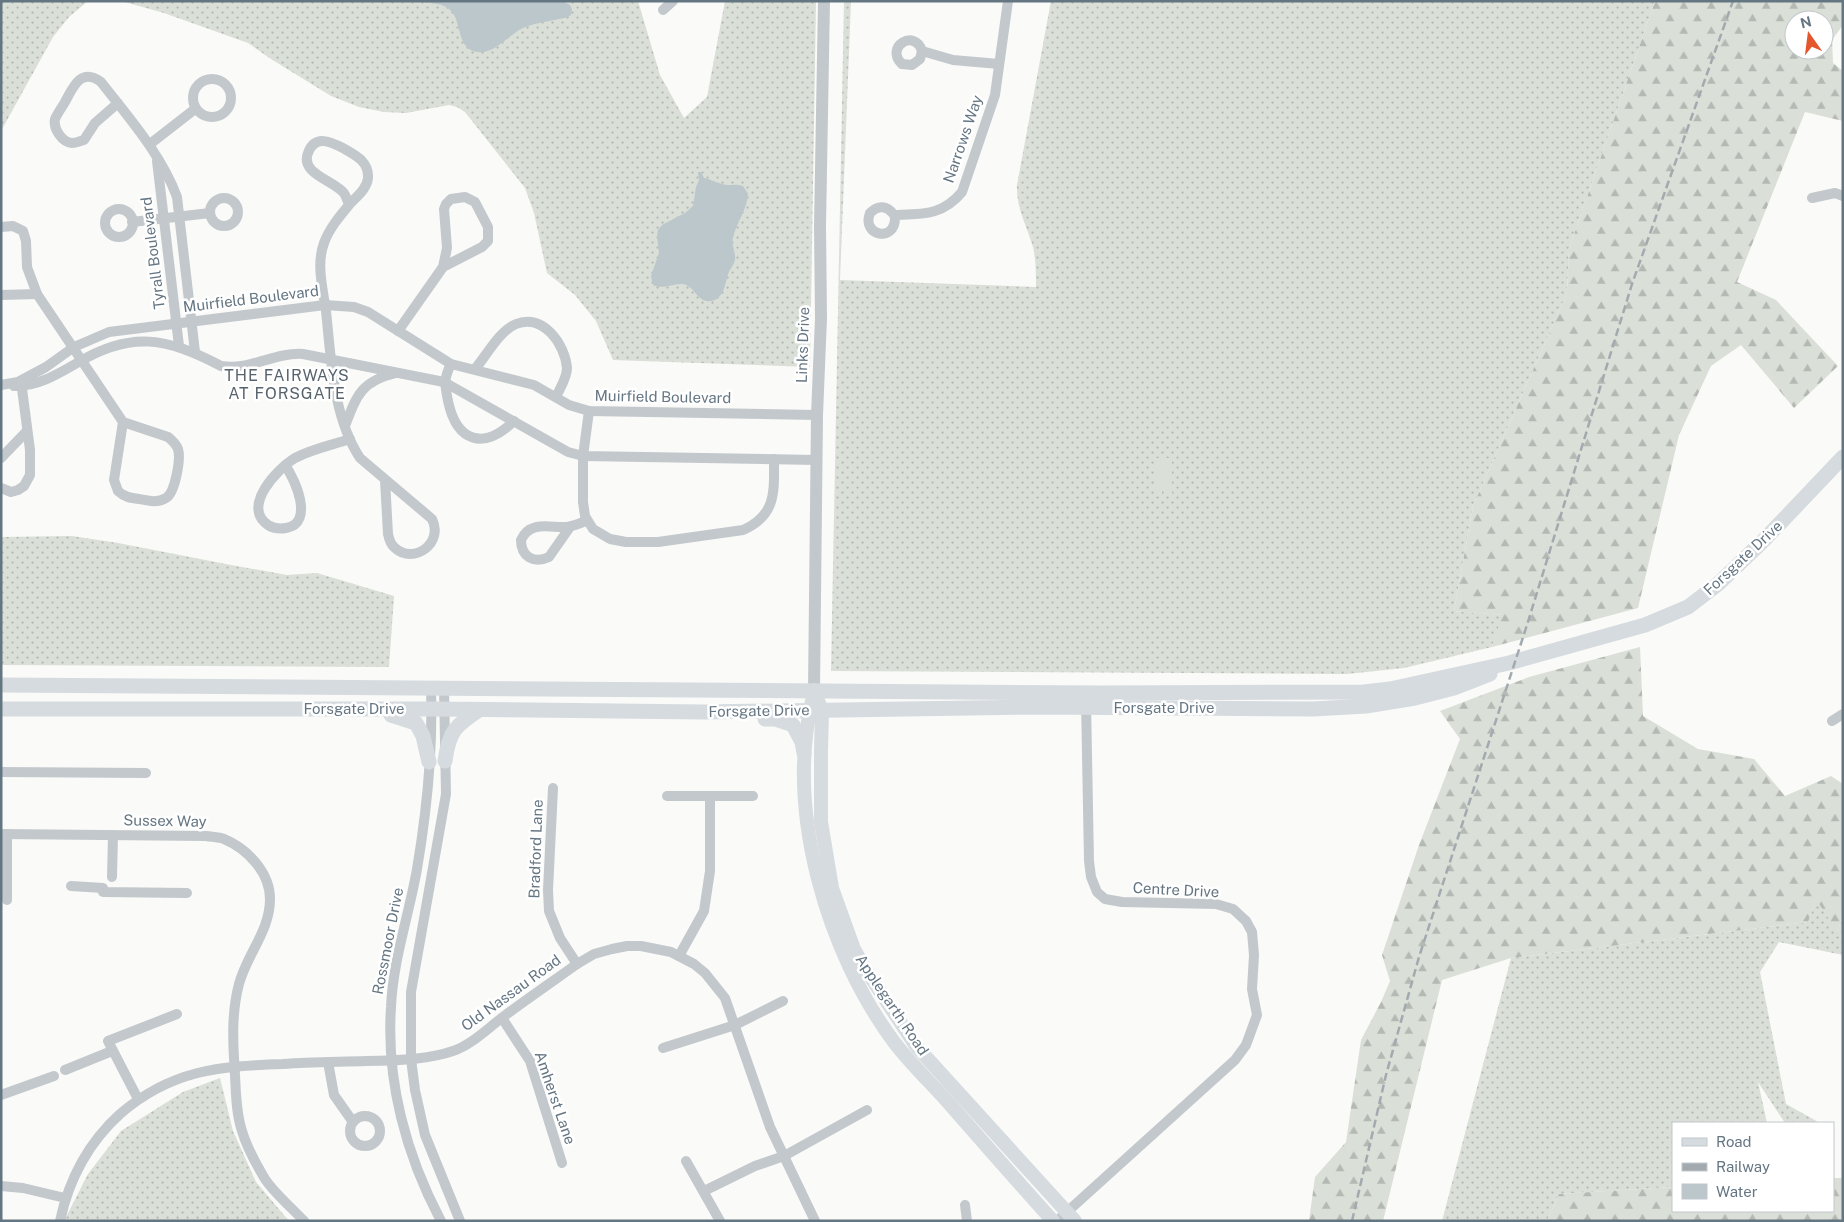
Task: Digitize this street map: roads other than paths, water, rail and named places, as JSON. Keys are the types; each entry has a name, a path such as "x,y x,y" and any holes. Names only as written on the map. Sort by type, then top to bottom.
{"main road":[{"name":"Forsgate Drive","path":"1,686 814,690 1313,709 1366,706 1415,698 1454,688 1476,681 1509,663 1645,625 1688,607 1718,584 1751,553 1843,458"},
{"name":"Applegarth Road","path":"814,690 821,751 821,822 832,888 854,949 916,1046 1067,1218"},
{"name":"Forsgate Drive","path":"1,709 704,712 816,710 1086,700"},
{"path":"363,710 396,716 416,723 423,736 429,762"},
{"path":"445,761 448,742 456,727 480,710"},
{"name":"Applegarth Road","path":"816,710 804,753 810,843 833,929 843,954 894,1042 1053,1221"},
{"path":"704,712 738,719 775,719 785,721 793,725 804,753"}],"street":[{"path":"663,10 673,1"},
{"name":"Links Drive","path":"814,690 817,415 821,318 820,226 824,1"},
{"name":"Narrows Way","path":"895,218 893,227 888,233 883,234 878,234 871,230 868,221 870,213 879,207 887,208 894,214 926,214 940,210 953,203 962,192 995,95 1008,1"},
{"path":"922,51 953,60 999,64"},
{"name":"Tyrall Boulevard","path":"118,103 94,123 84,140 72,143 66,141 56,128 55,120 75,83 82,78 95,77 101,82 118,103 150,144 156,158 172,218 195,352"},
{"path":"150,144 195,109"},
{"path":"349,205 344,193 338,187 311,170 308,166 306,155 309,149 318,142 329,141 359,157 366,165 368,172 365,187 335,223 324,244 321,262 335,387 345,426 360,458 432,519 436,531 432,542 427,548 415,553 407,553 395,548 391,542 388,534 385,480"},
{"name":"Tyrall Boulevard","path":"156,158 172,183 177,197 172,218 178,346"},
{"path":"1812,198 1835,193 1843,196"},
{"path":"398,331 442,268 447,248 444,209 446,204 451,200 465,197 475,202 488,228 488,241 482,247 442,268"},
{"path":"132,222 210,213"},
{"path":"1,227 13,226 23,231 26,237 27,267 37,294 123,422 168,437 177,446 179,458 173,490 165,499 154,502 129,498 118,491 114,480 123,422"},
{"path":"1,295 37,294"},
{"name":"Muirfield Boulevard","path":"22,383 74,347 109,332 325,305 354,307 368,312 451,364 534,384 569,405 589,411 817,415"},
{"path":"475,369 502,335 511,327 518,323 535,323 544,326 556,338 567,369 565,378 556,396"},
{"name":"Muirfield Boulevard","path":"4,384 22,383 56,376 96,352 119,344 144,342 178,346 195,352 221,366 229,367 248,365 292,353 402,372 444,382 568,452 583,456 817,460"},
{"path":"451,364 444,382 452,416 455,423 468,435 483,439 492,438 504,431 514,421"},
{"path":"345,426 360,392 373,380 402,372"},
{"path":"1,488 11,492 18,490 28,481 30,475 30,450 22,383"},
{"path":"589,411 583,456 583,502 586,520 593,529 610,539 626,542 658,542 743,530 752,526 772,503 774,494 774,458"},
{"path":"1,458 27,431"},
{"path":"285,465 298,486 301,512 296,523 290,527 278,529 267,525 262,519 258,513 258,505 260,498 285,465 317,449 350,439"},
{"path":"570,527 552,553 544,559 529,559 522,551 521,540 530,529 539,526 570,527 586,520"},
{"name":"Rossmoor Drive","path":"437,688 445,761 446,794 410,992 411,1059 415,1090 425,1135 460,1221"},
{"name":"Centre Drive","path":"1067,1218 1235,1060 1246,1045 1257,1015 1252,988 1254,955 1252,932 1246,920 1232,909 1216,904 1122,902 1106,899 1098,892 1091,877 1089,861 1086,700"},
{"name":"Rossmoor Drive","path":"438,710 429,762 425,812 417,870 400,942 390,1007 391,1061 394,1086 407,1141 427,1196 441,1221"},
{"path":"1832,721 1843,714"},
{"path":"1,772 146,773"},
{"name":"Bradford Lane","path":"554,788 548,890 549,911 560,938 577,964"},
{"path":"667,796 753,796"},
{"path":"679,956 704,911 710,871 710,796"},
{"path":"4,834 7,900"},
{"name":"Sussex Way","path":"4,834 206,836 223,838 251,857 262,872 270,898 268,916 261,936 247,962 239,984 234,1008 234,1065 237,1105 242,1131 250,1154 266,1181 304,1221"},
{"path":"112,877 113,835"},
{"path":"420,847 436,852"},
{"path":"71,886 103,888 103,892 187,892"},
{"name":"Old Nassau Road","path":"64,1198 84,1156 106,1127 138,1099 153,1090 196,1073 234,1065 391,1061 453,1051 474,1039 577,964 594,954 627,946 661,949 679,956 699,968 726,998 770,1127 815,1221"},
{"path":"392,991 410,992"},
{"path":"663,1048 735,1025 784,1001"},
{"path":"65,1070 177,1014"},
{"name":"Amherst Lane","path":"502,1018 530,1061 562,1163"},
{"path":"110,1046 138,1099"},
{"path":"328,1062 334,1095 353,1122"},
{"path":"1,1095 54,1076"},
{"path":"704,1191 755,1166 784,1156 867,1110"},
{"path":"686,1161 720,1221"},
{"path":"1,1186 23,1188 64,1198 60,1221"},
{"path":"965,1205 967,1221"}],"water":[{"path":"415,1 562,1 570,5 572,9 571,15 568,17 528,26 489,51 475,52 464,43 455,16 451,11 439,4"},
{"path":"698,172 701,172 704,178 722,184 743,186 748,194 746,206 733,238 734,262 721,294 711,301 706,301 699,297 687,285 679,284 660,287 653,285 651,276 659,253 658,230 662,225 685,213 693,206 699,180"}],"railway":[{"path":"1352,1221 1386,1075 1419,957 1527,625 1632,284 1733,1"}],"district":[{"name":"THE FAIRWAYS AT FORSGATE","path":"287,384"}]}
